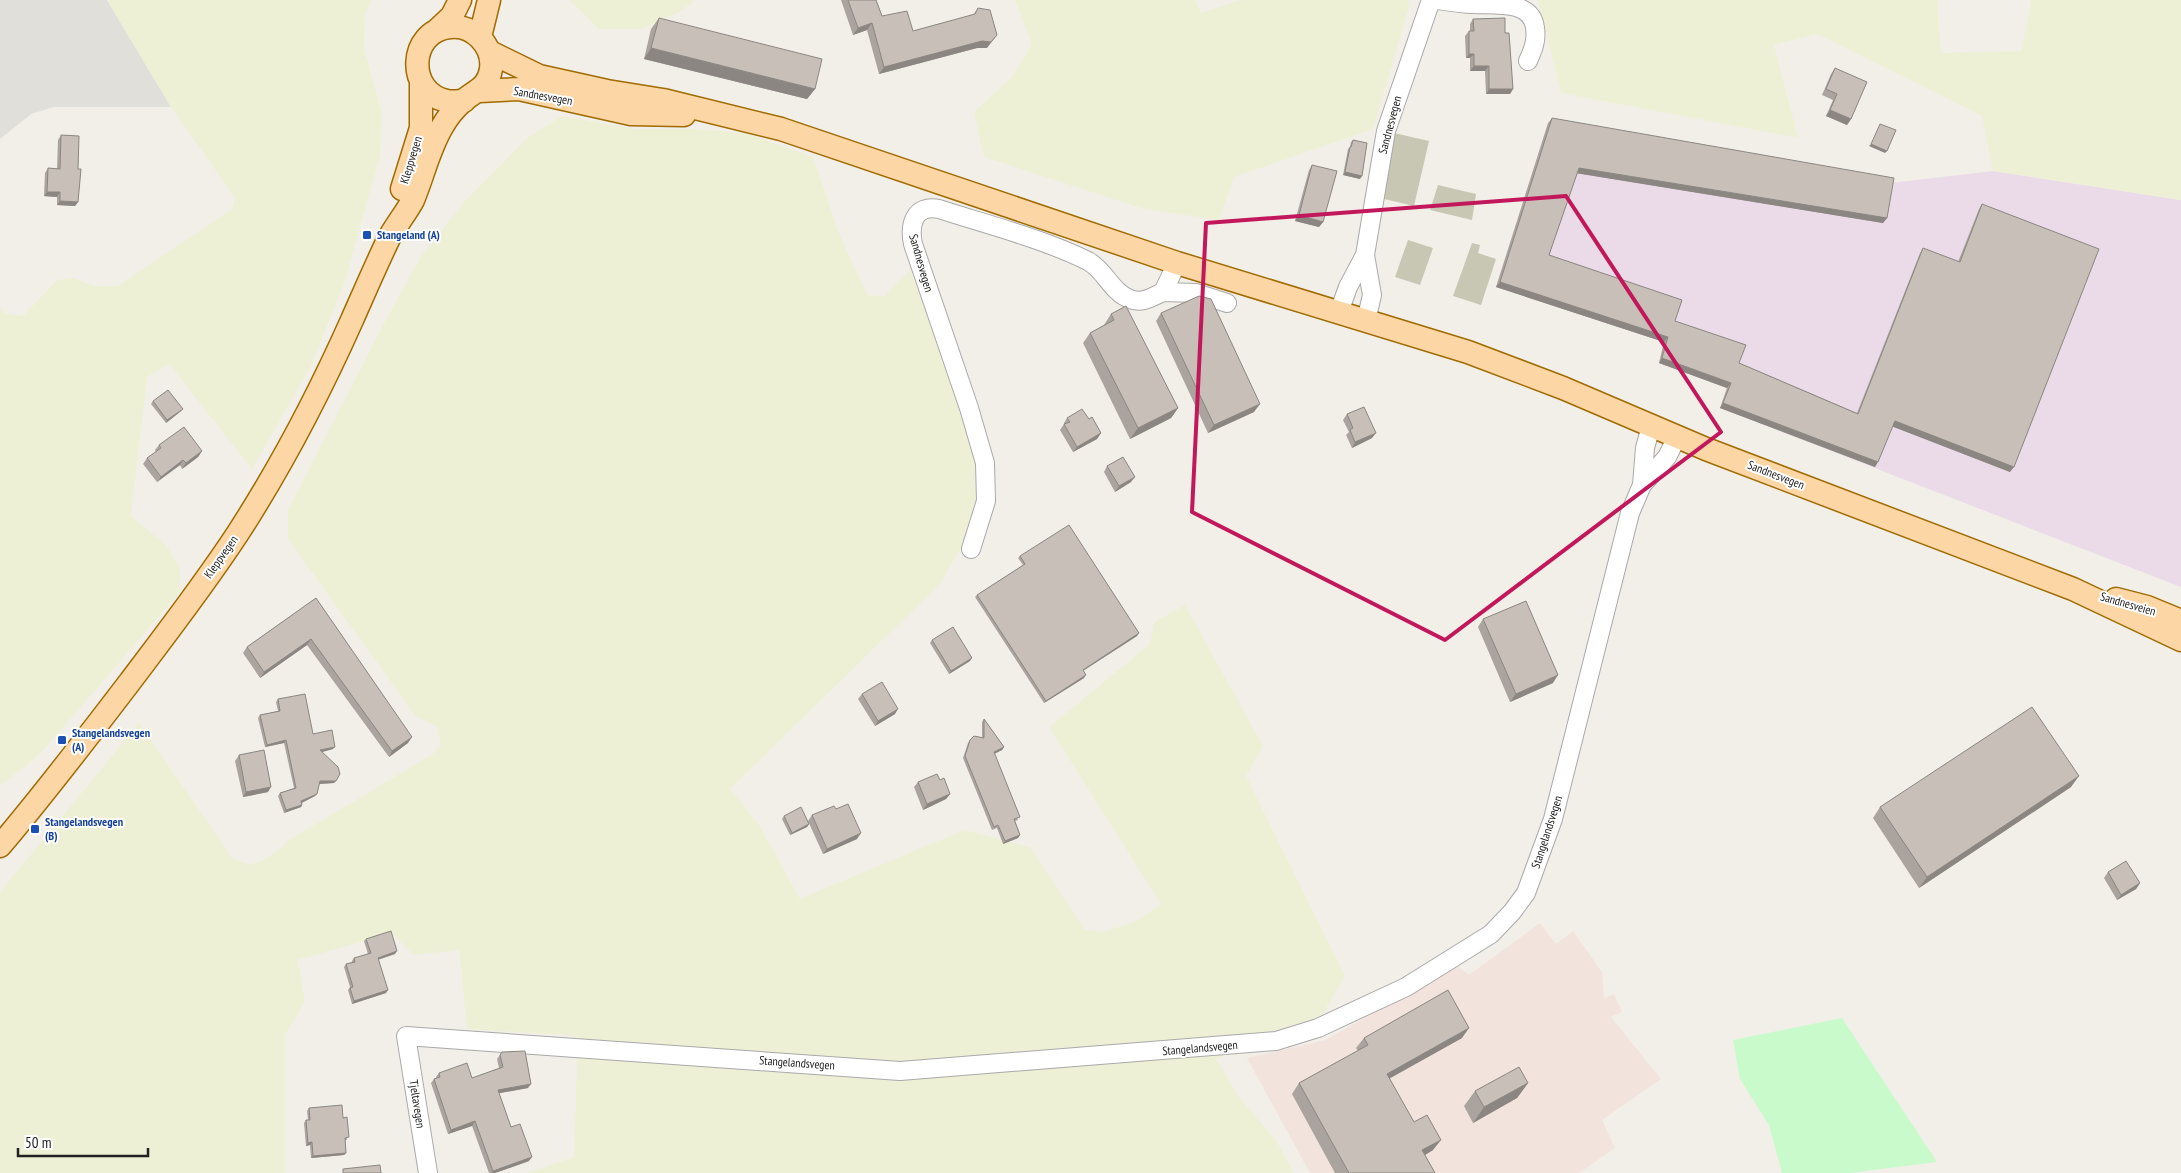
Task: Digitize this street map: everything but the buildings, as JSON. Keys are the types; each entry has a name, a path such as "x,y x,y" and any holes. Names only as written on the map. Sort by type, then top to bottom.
{"main road":[{"name":"Kleppvegen","path":"390,236 398,200 421,128 421,83 416,69 417,54 424,41 452,16 460,0"},
{"name":"Kleppvegen","path":"0,846 96,729 169,631 237,534 301,426 331,367 390,236 412,202 442,127 488,80 492,66 485,44 488,0"},
{"path":"435,32 450,26 466,28 485,44"},
{"name":"Sandnesvegen","path":"485,44 539,76 607,91 663,100 781,129 1177,263 1468,352 1677,436 2073,589 2181,640"},
{"path":"421,83 432,95 447,101 472,96"},
{"name":"Sandnesvegen","path":"472,96 519,89 631,114 725,116"},
{"name":"Sandnesveien","path":"2073,589 2147,607 2181,621"}],"street":[{"name":"Sandnesvegen","path":"1339,312 1348,287 1365,255 1386,132 1431,0"},
{"path":"1438,0 1469,4 1516,6 1529,11 1534,18 1536,32 1535,43 1528,62"},
{"name":"Sandnesvegen","path":"971,549 986,501 985,463 969,408 913,244 911,226 914,217 926,209 939,209 1074,255 1100,270 1120,292 1135,301 1148,299 1163,292"},
{"name":"Sandnesvegen","path":"1365,255 1372,294 1366,321"},
{"path":"1177,263 1163,292 1196,293 1227,303"},
{"name":"Stangelandsvegen","path":"406,1036 900,1071 1276,1041 1318,1028 1406,986 1491,934 1512,912 1526,893 1553,819 1630,513 1642,484 1645,448 1652,426"},
{"name":"Stangelandsvegen","path":"1642,484 1667,457 1677,436"},
{"name":"Tjeltavegen","path":"406,1036 428,1173"}],"highlighted area":[{"path":"1566,196 1721,432 1445,640 1192,512 1206,223"}],"shaded area":[{"path":"0,0 107,0 171,107 54,107 31,114 0,139"},
{"path":"107,0 372,0 365,13 364,48 382,114 380,156 344,284 311,366 252,469 169,364 147,377 131,516 166,545 180,568 180,592 41,753 0,786 0,309 4,313 23,316 57,280 72,278 95,286 118,286 232,209 235,198 171,107"},
{"path":"569,0 696,0 679,12 642,29 599,29"},
{"path":"1015,0 1195,0 1201,13 1240,0 1408,0 1409,7 1373,129 1234,177 1219,220 1144,209 984,157 974,112 1013,76 1032,44"},
{"path":"1538,0 1937,0 1941,53 2022,51 2031,0 2181,0 2181,200 1993,171 1982,116 1817,34 1774,45 1798,138 1561,93"},
{"path":"562,116 635,129 692,129 746,133 813,157 838,231 867,295 885,296 910,270 975,445 979,488 966,539 940,584 730,789 759,825 800,899 964,830 1030,847 1085,930 1103,932 1137,921 1161,904 1049,727 1150,644 1154,622 1185,605 1263,746 1246,776 1345,976 1322,1015 1216,1059 1239,1097 1277,1142 1294,1173 527,1173 574,1157 578,1036 467,1029 459,950 414,955 392,933 298,960 305,1002 285,1034 285,1173 0,1173 0,892 139,723 233,859 250,865 266,859 291,839 433,754 441,746 437,727 415,715 288,539 288,510 383,325 422,255 466,200 526,139"},
{"path":"1548,123 1890,183 1993,171 2181,200 2181,587 1720,408 1727,388 1659,363 1664,342 1496,287"},
{"path":"1394,133 1429,141 1414,206 1380,198"},
{"path":"1438,185 1476,194 1472,220 1430,210"},
{"path":"1408,240 1433,248 1420,285 1395,277"},
{"path":"1472,243 1480,245 1478,253 1496,259 1481,305 1453,296"},
{"path":"1540,923 1556,944 1573,931 1602,972 1604,998 1614,994 1622,1012 1611,1017 1661,1079 1602,1120 1615,1148 1579,1173 1310,1173 1247,1058 1325,1040 1458,966 1469,975"}],"green space":[{"path":"1842,1018 1937,1162 1849,1173 1782,1173 1769,1125 1740,1079 1733,1040"}],"place":[{"name":"Stangeland (A)","path":"367,235"},
{"name":"Stangelandsvegen (A)","path":"62,740"},
{"name":"Stangelandsvegen (B)","path":"35,829"}]}
